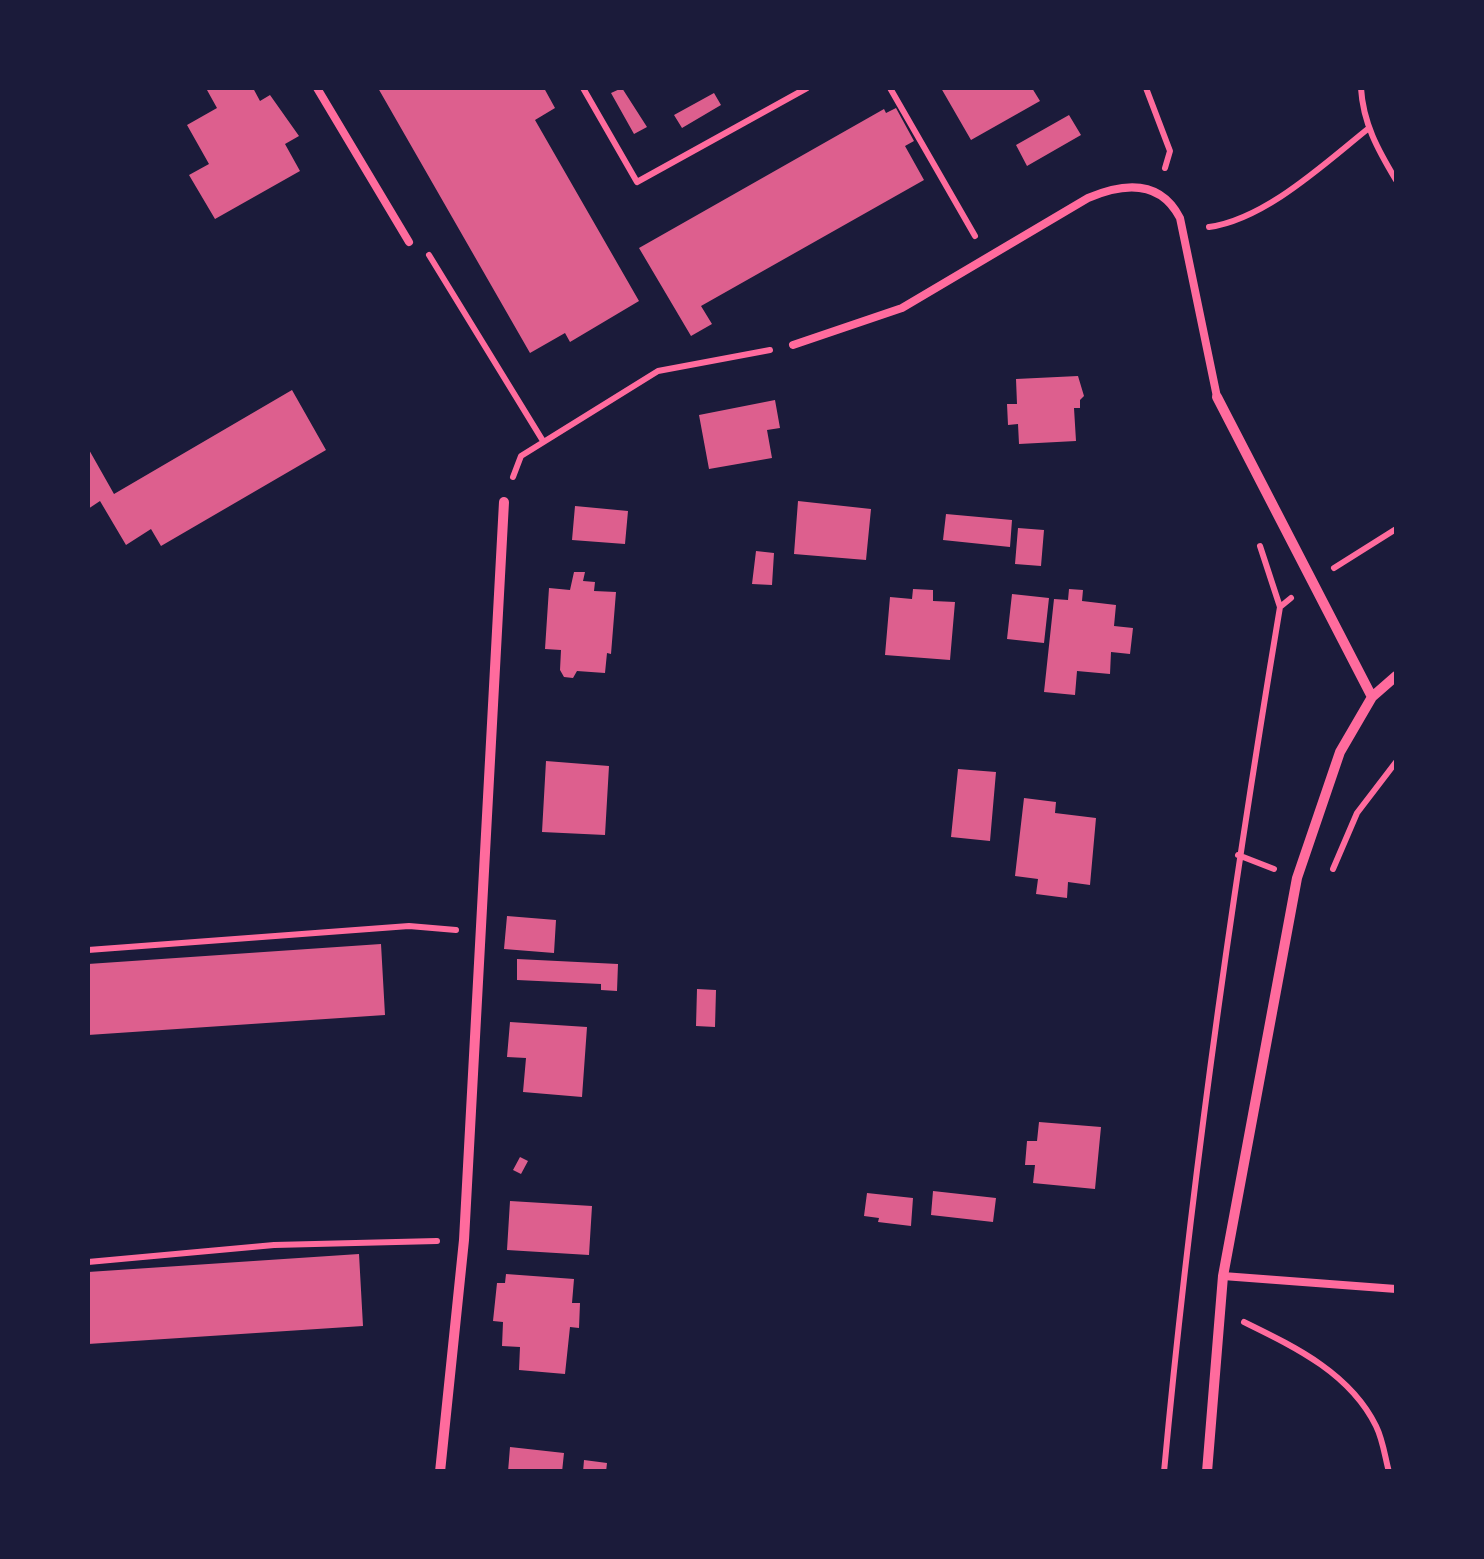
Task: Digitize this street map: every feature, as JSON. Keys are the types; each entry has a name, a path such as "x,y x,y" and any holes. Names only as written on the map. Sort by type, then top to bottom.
{"street":[{"path":"1217,397 1372,697"},
{"path":"440,1472 464,1240 504,502"},
{"path":"1206,1472 1223,1276 1297,878 1340,752 1372,697 1396,676"}],"lane":[{"path":"317,88 409,242"},
{"path":"793,345 902,308 1104,191 1128,185 1158,193 1175,209 1183,230 1217,397"},
{"path":"1223,1276 1396,1289"}],"path":[{"path":"583,88 637,182 807,88"},
{"path":"890,88 988,259"},
{"path":"1146,88 1170,152 1158,193"},
{"path":"1360,88 1362,112 1396,180"},
{"path":"1183,230 1228,224 1296,186 1369,128"},
{"path":"409,242 426,250 543,441"},
{"path":"504,502 521,456 658,371 793,345"},
{"path":"1164,1472 1185,1248 1238,855 1280,607 1310,582 1396,529"},
{"path":"88,950 409,926 482,932"},
{"path":"88,1262 239,1247 464,1240"},
{"path":"1221,1310 1284,1342 1347,1383 1377,1428 1389,1472"}],"building":[{"path":"253,88 260,101 270,95 299,136 285,144 300,171 215,219 189,175 209,164 187,125 217,108 207,90"},
{"path":"378,88 544,88 555,108 535,120 639,301 570,342 565,333 530,353"},
{"path":"622,88 647,127 634,134 611,93"},
{"path":"941,88 1032,88 1040,101 971,140"},
{"path":"714,93 721,105 682,128 674,115"},
{"path":"896,108 914,141 905,146 924,180 701,306 712,324 691,336 639,248 884,109 886,113"},
{"path":"1069,115 1081,135 1027,166 1016,145"},
{"path":"1078,376 1084,396 1080,408 1074,408 1076,441 1019,444 1018,424 1008,425 1007,404 1017,404 1016,379"},
{"path":"292,390 326,450 161,546 151,529 126,545 100,501 88,509 88,448 114,494"},
{"path":"775,400 780,428 767,430 772,458 709,469 699,415"},
{"path":"798,501 871,509 866,560 794,554"},
{"path":"575,506 628,511 625,544 572,540"},
{"path":"946,514 1012,520 1010,547 943,540"},
{"path":"1018,528 1044,530 1041,566 1015,564"},
{"path":"756,551 774,553 772,585 752,584"},
{"path":"574,572 585,572 583,581 595,582 594,591 616,592 611,654 607,653 605,673 577,671 573,678 564,677 560,670 561,650 545,649 549,588 570,590"},
{"path":"913,589 933,590 933,601 955,602 950,660 885,655 890,597 912,599"},
{"path":"1069,589 1083,590 1082,601 1116,605 1114,626 1133,628 1130,654 1111,652 1110,674 1077,671 1075,695 1044,692 1054,599 1068,600"},
{"path":"1012,594 1049,598 1044,643 1007,639"},
{"path":"546,761 609,766 605,835 542,832"},
{"path":"958,769 996,772 990,841 951,837"},
{"path":"1024,798 1056,802 1055,813 1096,818 1090,885 1068,882 1067,898 1036,894 1038,879 1015,876"},
{"path":"507,916 556,920 554,953 504,949"},
{"path":"381,944 385,1015 88,1035 88,964"},
{"path":"517,959 618,964 617,991 601,990 601,984 517,980"},
{"path":"697,989 716,990 715,1027 696,1026"},
{"path":"510,1022 587,1027 582,1097 523,1092 526,1058 507,1057"},
{"path":"1039,1122 1101,1127 1095,1189 1033,1183 1035,1165 1025,1165 1027,1141 1037,1141"},
{"path":"520,1157 528,1161 521,1174 513,1170"},
{"path":"933,1191 996,1198 993,1222 931,1215"},
{"path":"867,1193 913,1198 911,1226 864,1216"},
{"path":"510,1201 592,1206 589,1255 507,1250"},
{"path":"359,1254 363,1326 88,1344 88,1272"},
{"path":"506,1274 574,1279 572,1303 580,1303 579,1328 570,1327 565,1374 519,1370 520,1347 502,1346 503,1322 493,1321 497,1283 505,1283"},
{"path":"510,1447 564,1453 562,1472 508,1472"},
{"path":"584,1460 607,1463 606,1472 583,1472"}]}
